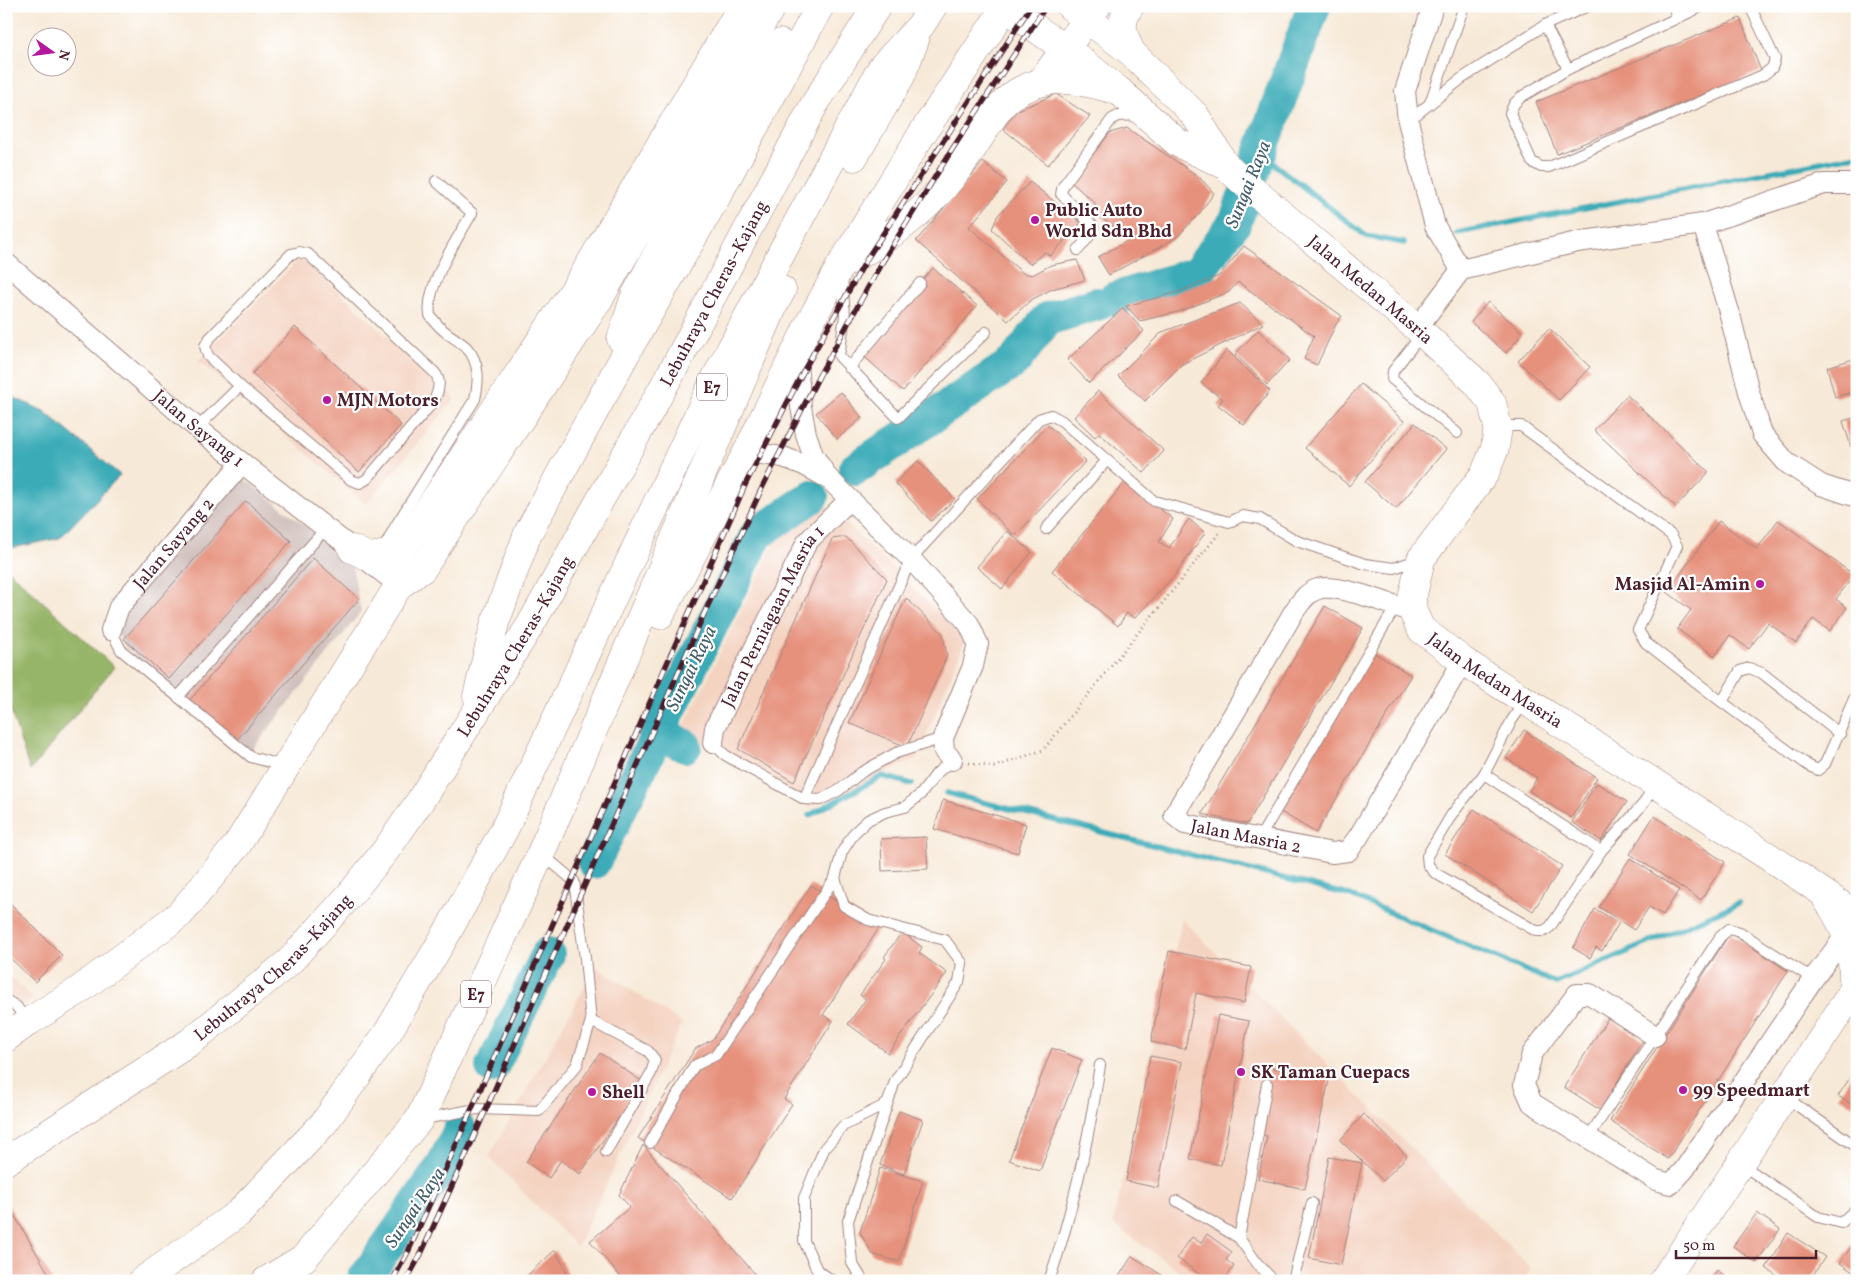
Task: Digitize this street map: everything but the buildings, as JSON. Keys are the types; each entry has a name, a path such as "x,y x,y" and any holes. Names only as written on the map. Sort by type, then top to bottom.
{"main road":[{"path":"352,549 368,557 390,554 580,280 742,6"},
{"path":"6,1038 78,991 180,914 237,846 399,585 422,569 599,299 677,163 772,6"},
{"path":"600,399 635,296 677,216 800,6"},
{"path":"472,719 495,623 528,533 600,399 717,196 820,6"},
{"name":"Lebuhraya Cheras–Kajang","path":"6,1161 190,1042 289,962 348,897 386,850 472,719 531,624 670,374 814,105 877,6"},
{"path":"1130,6 1123,17 1123,32 1131,52"},
{"path":"622,663 660,615 747,452 796,351 841,265 920,137 1005,7"},
{"name":"Jalan Medan Masria","path":"1005,7 1067,49 1119,91 1178,143 1233,172"},
{"path":"1040,83 1067,49 1085,11"},
{"name":"Jalan Medan Masria","path":"1085,11 1131,52 1195,115 1233,172 1271,207 1420,331 1477,383 1492,403 1498,426 1496,448 1485,473 1421,560 1412,599 1405,609 1421,629 1463,661 1821,892 1851,926"},
{"name":"E7","path":"266,1281 304,1258 419,1120 541,853 774,305 853,158 901,76 927,16"},
{"name":"E7","path":"142,1281 239,1213 324,1123 388,1032 448,931 504,830 710,390 737,337 882,67 927,16"},
{"path":"841,265 876,246 909,222 943,188 998,109 1016,92 1040,83 1062,79 1119,91"},
{"path":"390,554 399,585"},
{"path":"1663,1281 1854,988 1851,926"}],"street":[{"path":"1433,6 1405,91 1408,121 1435,226 1461,270"},
{"path":"1420,331 1461,270 1577,242 1703,224 1824,184 1857,184"},
{"path":"1703,224 1762,434 1788,463 1821,485 1857,497"},
{"name":"Jalan Sayang 1","path":"9,270 198,428 399,585"},
{"path":"796,351 801,407 806,434 813,455 828,478 911,559 969,624 978,644 973,666 943,738 944,751 952,760"},
{"path":"747,452 783,457 804,465 828,478"},
{"name":"Jalan Sayang 2","path":"112,630 120,607 242,463"},
{"name":"Jalan Perniagaan Masria 1","path":"713,743 715,728 807,542 849,500"},
{"name":"Jalan Masria 2","path":"1405,609 1334,588 1318,589 1307,594 1295,610 1174,815 1185,824 1332,853 1348,851 1359,836 1463,661"},
{"path":"1655,1036 1590,994 1577,994 1532,1054 1524,1086 1532,1103 1656,1180 1671,1184 1684,1170 1851,926"}],"lane":[{"path":"1430,104 1464,6"},
{"path":"1558,6 1563,17"},
{"path":"1408,121 1461,79 1545,25 1588,6"},
{"path":"1672,6 1677,17"},
{"path":"1703,6 1568,69 1520,97 1510,113 1532,162 1541,167 1549,167 1763,75 1772,68 1775,59 1750,6"},
{"path":"1545,25 1568,69"},
{"path":"1078,250 1091,234 1093,226 1064,198 1061,194 1062,186 1112,120 1118,116 1146,115"},
{"path":"390,554 396,527 475,399 478,381 476,364 467,348 442,330 430,316 430,297 440,270 472,213 436,181"},
{"path":"299,252 308,254 428,366 438,377 439,384 434,401 367,479 360,483 352,480 240,386 208,356 205,346 208,339 291,254 299,252"},
{"path":"841,265 845,316 839,356 898,418 986,332"},
{"path":"849,368 920,283"},
{"path":"1420,331 1393,371 1392,379 1457,433"},
{"path":"198,428 240,386"},
{"path":"804,800 911,559 1039,419 1051,415 1062,420 1154,501 1229,522 1243,516 1260,519 1297,541 1365,564 1394,568 1421,560"},
{"path":"1498,426 1521,426 1671,535 1677,546 1638,630 1646,643 1722,702 1809,766 1818,770 1825,764 1840,734 1857,692"},
{"path":"1046,529 1107,460"},
{"path":"178,697 326,528"},
{"path":"1259,839 1405,609"},
{"path":"112,630 121,650 251,757 286,767"},
{"path":"1722,702 1740,671 1749,668 1762,673 1840,734"},
{"path":"1526,700 1512,720 1484,774 1452,814 1427,856 1428,865 1435,873 1536,931 1544,931 1550,927 1601,851 1644,803 1656,784"},
{"path":"713,743 725,755 804,800 820,800 838,791 862,772 896,753 943,738"},
{"path":"650,1143 694,1066 716,1055 834,878 842,852 854,833 868,820 905,806 921,794 937,773 952,760"},
{"path":"1484,774 1601,851"},
{"path":"419,1120 476,1109 538,1111 578,1064 591,1021 585,958 574,881 541,853"},
{"path":"834,878 844,906 868,920 946,940 962,963 959,982 895,1082 848,1220 852,1262 863,1281"},
{"path":"1588,1138 1720,936 1729,929 1740,932 1813,979"},
{"path":"6,1000 17,1006 28,1022"},
{"path":"591,1021 648,1051 655,1060 651,1073 606,1152"},
{"path":"1049,1281 1062,1245 1093,1113 1100,1065"},
{"path":"1238,1238 1267,1084"},
{"path":"1784,1096 1857,1147"},
{"path":"834,1281 817,1270 804,1241 804,1198 824,1149 843,1126 888,1104"},
{"path":"1740,1163 1818,1217 1840,1223 1857,1208"},
{"path":"1176,1201 1238,1238 1274,1281"},
{"path":"1293,1281 1312,1203"}],"path":[{"path":"952,760 994,767 1043,750 1229,522"}],"shaded area":[{"path":"301,257 455,399 366,504 198,361"},
{"path":"242,477 351,561 361,612 251,751 125,647 117,632 125,610"},
{"path":"823,501 966,639 917,758 811,808 682,730 779,534"},
{"name":"SK Taman Cuepacs","path":"1182,919 1531,1268 1524,1281 1193,1281 1113,1224"},
{"path":"596,967 682,1023 577,1247 489,1157"},
{"path":"6,972 33,999 6,1014"}],"green space":[{"path":"6,568 114,667 30,771 6,695"}],"water":[{"path":"6,394 44,411 120,475 60,538 7,549"}],"waterway":[{"name":"Sungai Raya","path":"1114,299 1197,273 1235,222 1314,6"},
{"path":"1260,153 1366,236 1404,243"},
{"path":"1457,233 1857,155"},
{"name":"Sungai Raya","path":"855,469 1014,362 1047,319 1097,304"},
{"name":"Sungai Raya","path":"594,862 757,534 812,497"},
{"path":"659,732 685,746"},
{"path":"810,815 882,776 912,784"},
{"path":"947,793 1349,895 1556,983 1739,903"},
{"name":"Sungai Raya","path":"492,1067 548,954"},
{"name":"Sungai Raya","path":"363,1281 443,1165 460,1130"}],"railway":[{"path":"392,1281 408,1252 452,1154 746,483 805,368 868,257 1031,6"},
{"path":"406,1281 420,1256 465,1157 704,614 761,490 820,374 881,264 953,148 1046,6"}],"place":[{"name":"Public Auto World Sdn Bhd","path":"1035,220"},
{"name":"MJN Motors","path":"327,400"},
{"name":"Masjid Al-Amin","path":"1760,584"},
{"name":"SK Taman Cuepacs","path":"1241,1072"},
{"name":"99 Speedmart","path":"1683,1090"},
{"name":"Shell","path":"592,1092"}]}
